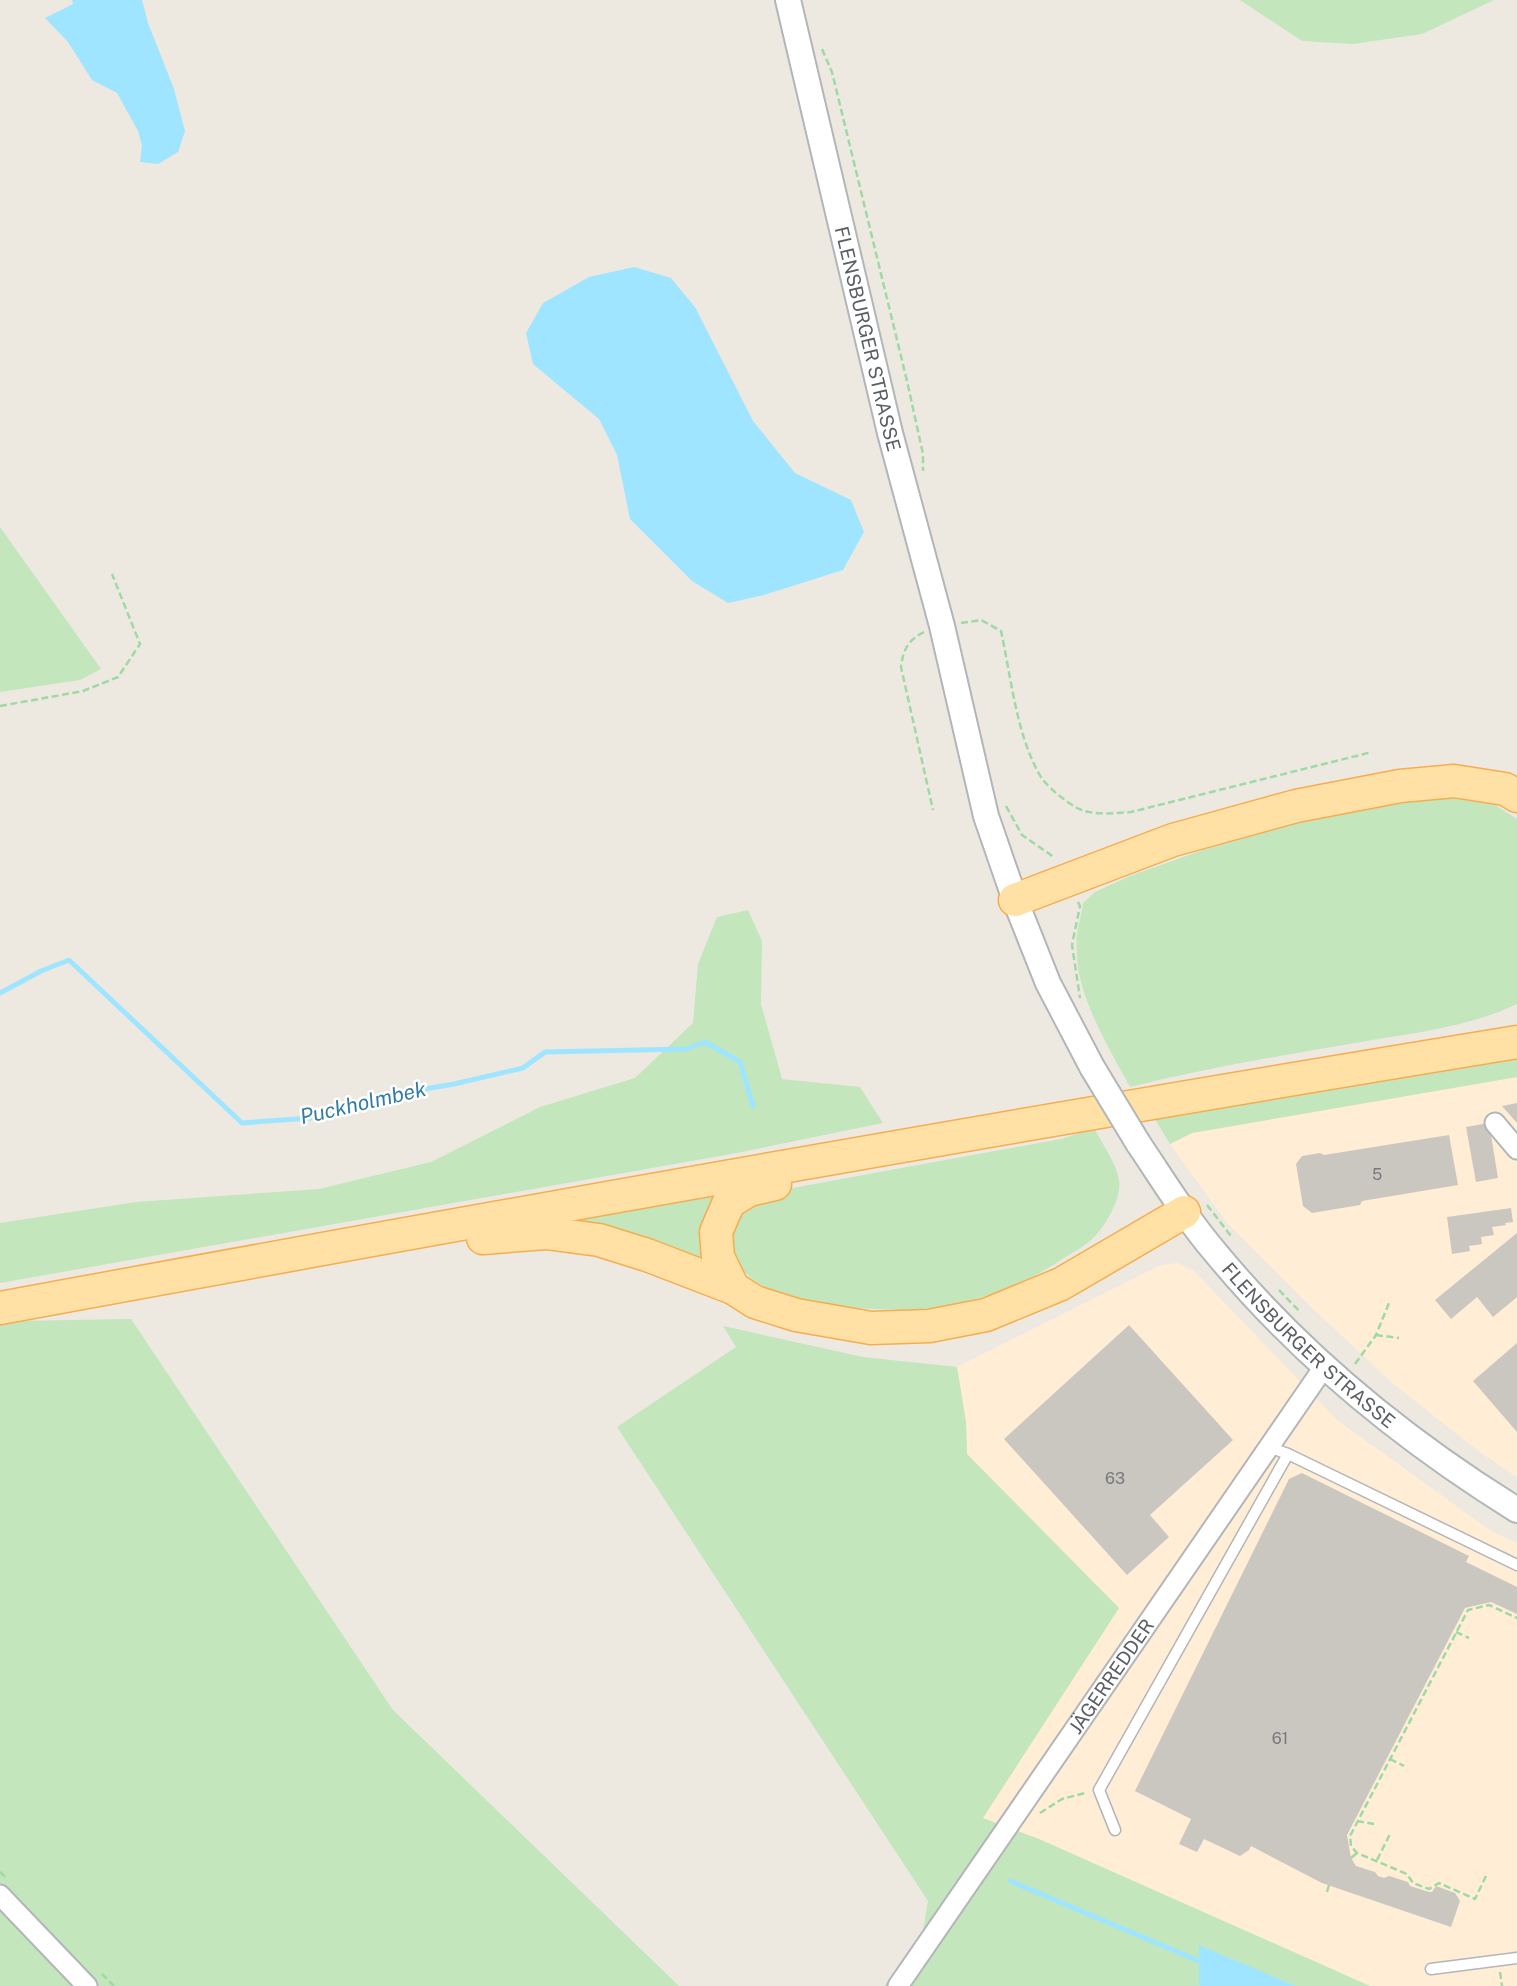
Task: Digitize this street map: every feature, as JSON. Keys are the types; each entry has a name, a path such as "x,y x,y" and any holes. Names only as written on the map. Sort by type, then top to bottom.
{"main road":[{"path":"1015,900 1173,840 1296,806 1387,788 1454,781 1505,789 1517,796"},
{"path":"1367,1067 1386,1053 1487,1033 1517,1019"},
{"path":"0,1308 884,1149 1517,1042"},
{"path":"733,1288 718,1257 716,1232 729,1202 749,1190 860,1163 884,1149"},
{"path":"410,1233 454,1241 546,1233 599,1240 647,1255 733,1288 755,1301 796,1315 871,1328 929,1326 986,1315 1061,1284 1194,1207"}],"street":[{"name":"FLENSBURGER STRASSE","path":"788,0 890,433 942,626 986,816 1048,983 1092,1067 1139,1143 1194,1207 1215,1252 1324,1367 1425,1449 1466,1479 1517,1510"},
{"path":"1495,1123 1517,1149"},
{"name":"JÄGERREDDER","path":"898,1986 1324,1367"},
{"path":"0,1895 87,1986"}],"lane":[{"path":"1268,1447 1288,1454 1517,1566"},
{"path":"1115,1830 1099,1790 1288,1454"},
{"path":"1431,1969 1517,1958"}],"path":[{"path":"818,40 832,72 904,368 923,454 923,475"},
{"path":"0,706 83,691 118,677 140,644 112,574"},
{"path":"933,810 901,667 903,651 912,639 922,632 981,620 1001,631 1023,738 1039,774 1054,791 1079,808 1104,814 1130,812 1372,752"},
{"path":"1006,805 1022,835 1051,855 1069,880 1080,905 1072,945 1080,998"},
{"path":"1194,1207 1237,1245"},
{"path":"1273,1284 1301,1312"},
{"path":"1354,1366 1376,1335 1389,1303"},
{"path":"1376,1335 1399,1338"},
{"path":"1486,1876 1475,1899 1439,1884 1429,1889 1413,1884 1407,1874 1357,1853 1351,1846 1350,1836 1468,1610 1489,1605 1517,1618"},
{"path":"1456,1632 1469,1638"},
{"path":"1390,1759 1404,1766"},
{"path":"1357,1821 1374,1824"},
{"path":"1376,1862 1391,1832"},
{"path":"1351,1858 1357,1853"},
{"path":"1327,1892 1329,1885"}],"shaded area":[{"path":"1517,1077 1517,1477 1481,1453 1391,1382 1311,1307 1227,1223 1170,1144 1192,1133"},
{"path":"1178,1263 1194,1271 1337,1420 1491,1531 1517,1543 1517,1986 1370,1986 1039,1839 982,1818 1119,1608 967,1454 966,1422 957,1367 1161,1265"}],"green space":[{"path":"1240,0 1494,0 1422,34 1353,44 1302,41"},
{"path":"0,527 101,669 80,680 0,692"},
{"path":"1436,796 1495,805 1517,819 1517,1004 1480,1018 1440,1028 1245,1062 1130,1087 1105,1041 1083,990 1077,957 1077,938 1083,903 1095,892 1130,876 1200,851 1299,822"},
{"path":"748,910 762,941 761,1004 782,1079 860,1087 883,1123 737,1153 0,1283 0,1223 136,1202 319,1189 431,1162 540,1107 635,1078 693,1023 698,964 717,917"},
{"path":"1517,1052 1517,1077 1192,1133 1170,1144 1153,1116"},
{"path":"1094,1128 1112,1160 1119,1180 1116,1203 1108,1218 1099,1232 1083,1246 1031,1278 995,1293 920,1309 872,1309 811,1302 782,1294 757,1282 740,1267 732,1247 732,1225 735,1217 744,1207 770,1192 1061,1139"},
{"path":"722,1192 713,1269 565,1221"},
{"path":"131,1319 393,1710 679,1986 0,1986 0,1323"},
{"path":"723,1326 863,1357 957,1367 966,1422 967,1454 1119,1608 983,1818 1039,1839 1370,1986 1296,1986 1199,1946 1199,1986 885,1986 923,1931 928,1901 617,1427 736,1347"}],"water":[{"path":"72,0 142,0 148,23 174,89 185,131 178,152 158,164 140,162 142,146 138,131 117,93 92,80 68,42 45,18 73,4"},
{"path":"634,267 671,278 695,307 753,421 795,473 851,500 864,532 843,570 764,595 728,603 692,581 630,519 617,455 599,419 533,364 526,333 543,303 589,277"},
{"path":"1199,1945 1296,1986 1199,1986"}],"building":[{"path":"1517,1103 1517,1123 1502,1106"},
{"path":"1489,1123 1498,1178 1476,1182 1466,1127"},
{"path":"1449,1135 1458,1185 1362,1201 1360,1205 1312,1213 1303,1206 1296,1164 1302,1156 1320,1153 1324,1155"},
{"path":"1511,1208 1513,1222 1492,1227 1494,1235 1481,1237 1482,1244 1469,1246 1470,1251 1452,1254 1447,1217"},
{"path":"1517,1233 1517,1297 1493,1317 1477,1297 1451,1319 1435,1300"},
{"path":"1129,1325 1233,1440 1150,1515 1169,1537 1127,1575 1004,1439"},
{"path":"1517,1343 1517,1432 1473,1381"},
{"path":"1302,1473 1469,1556 1466,1562 1517,1587 1517,1614 1491,1602 1465,1608 1347,1835 1351,1858 1356,1866 1384,1878 1389,1876 1408,1882 1410,1886 1429,1892 1436,1886 1455,1893 1460,1901 1451,1927 1322,1883 1251,1846 1240,1856 1204,1839 1197,1852 1179,1844 1191,1819 1135,1791 1289,1479"}],"waterway":[{"name":"Puckholmbek","path":"0,993 41,971 69,960 242,1123 310,1118 378,1097 454,1084 523,1068 545,1052 686,1049 705,1042 740,1062 753,1106"},
{"path":"1010,1881 1199,1961"}]}
